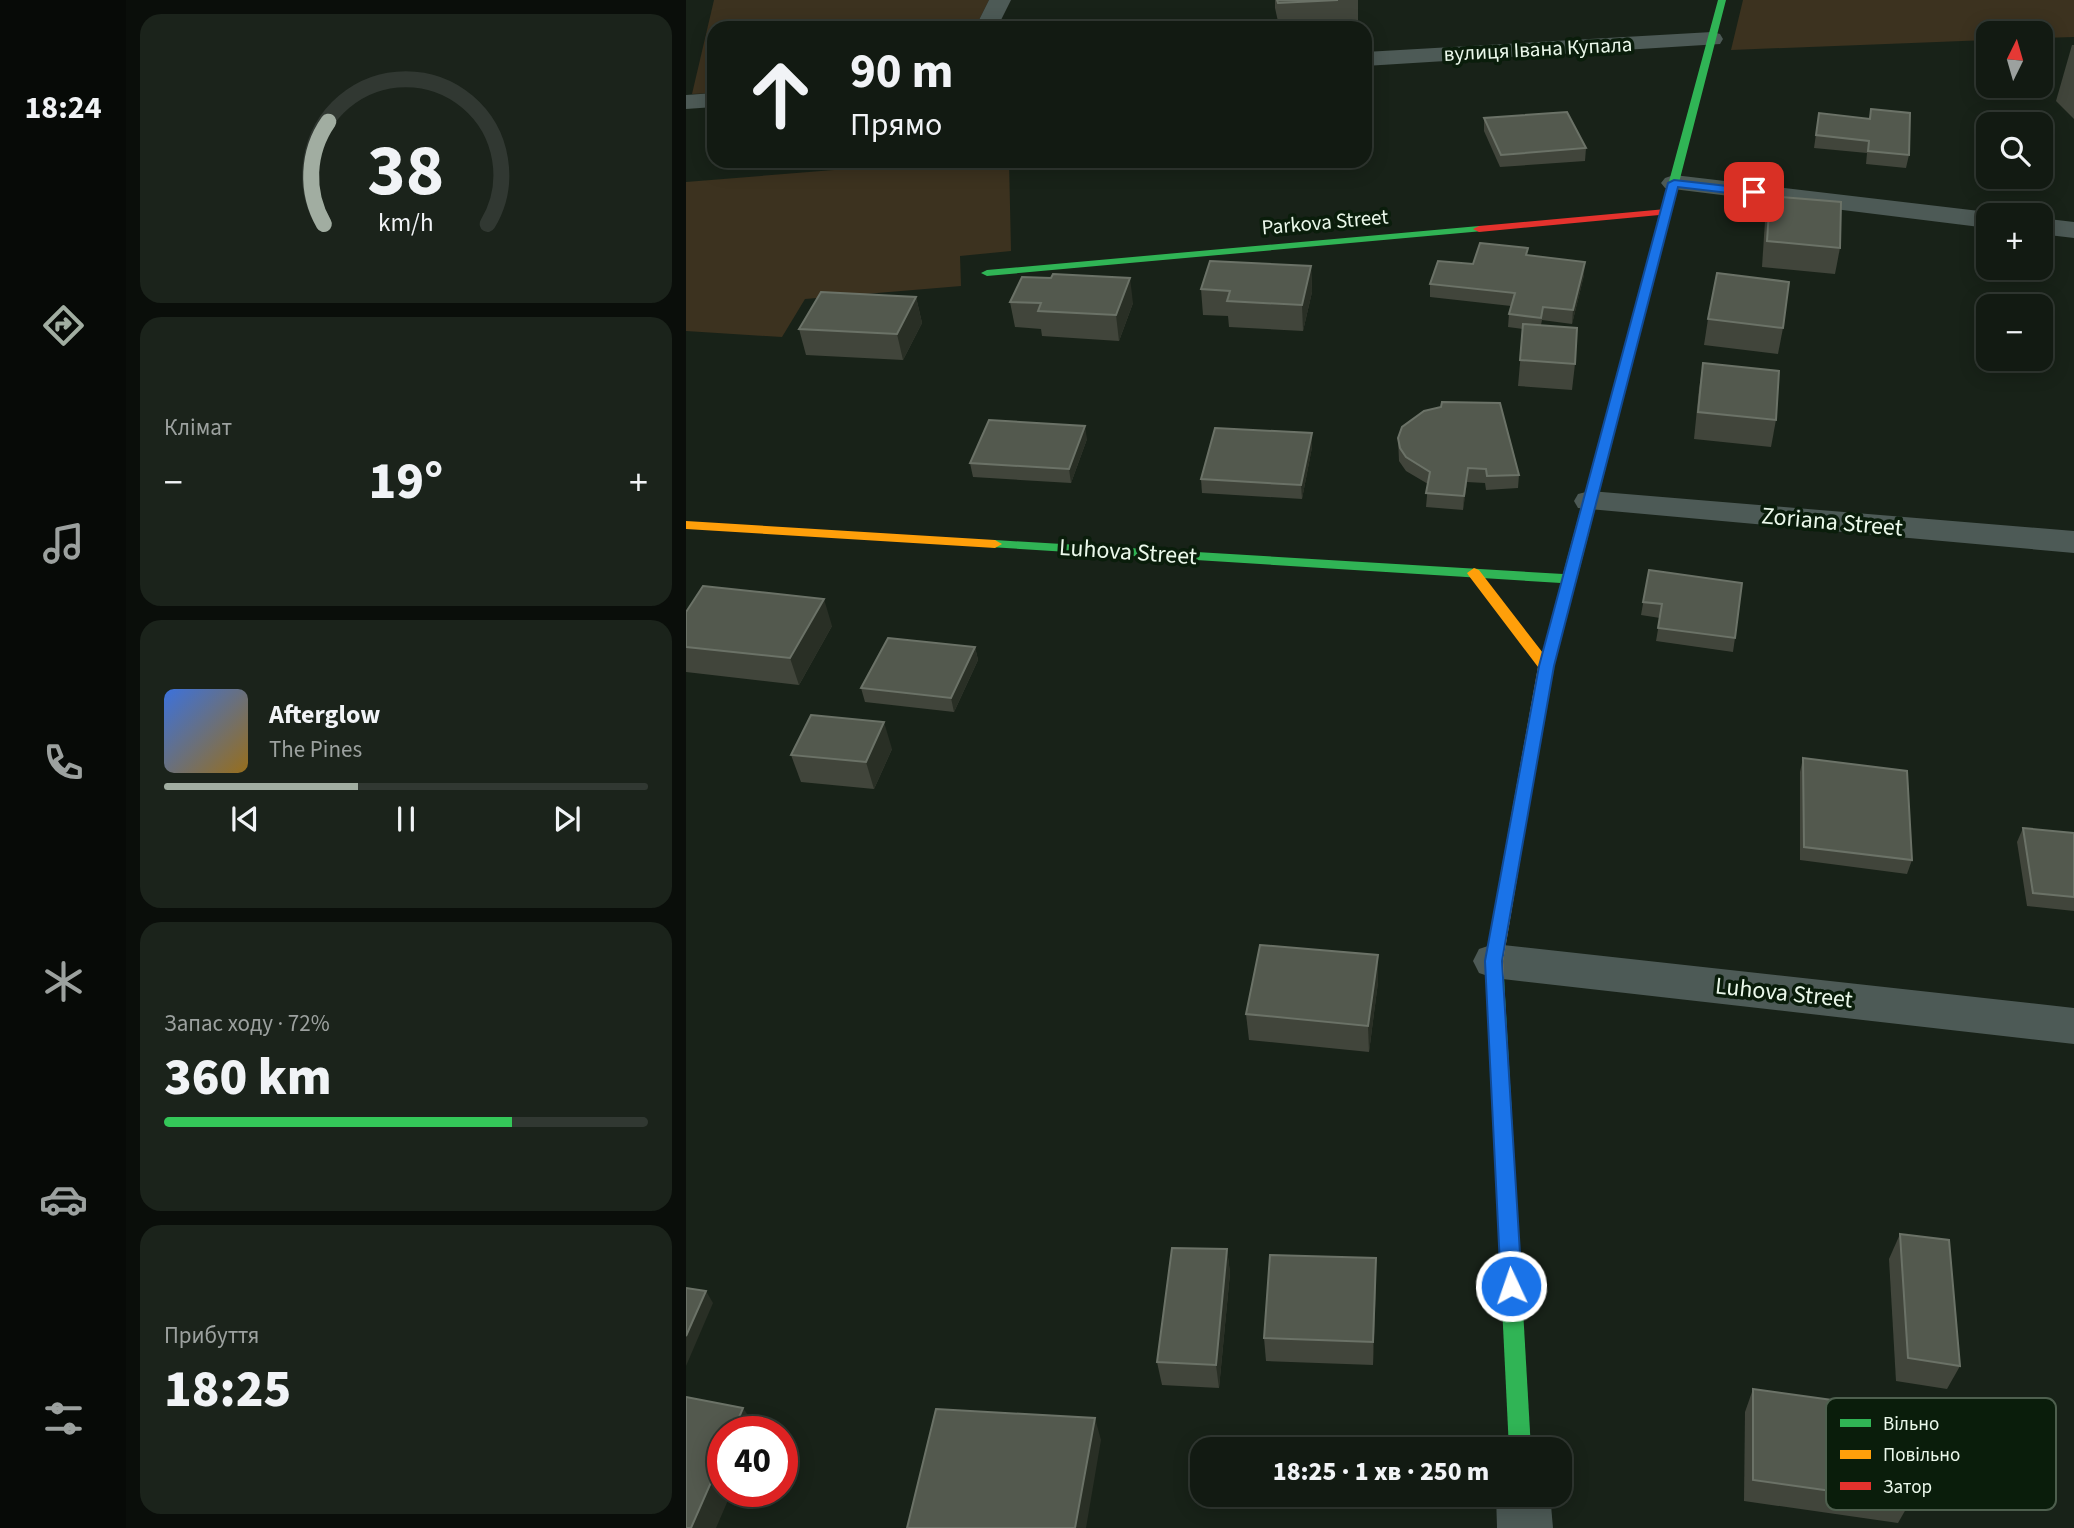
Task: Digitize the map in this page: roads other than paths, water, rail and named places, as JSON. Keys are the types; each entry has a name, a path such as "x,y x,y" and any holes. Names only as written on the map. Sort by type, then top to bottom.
{"street":[{"path":"990,21 1000,0"},
{"path":"1519,1437 1494,961 1546,666 1722,0"},
{"name":"вулиця Івана Купала","path":"1372,59 1712,39"},
{"path":"686,102 707,100"},
{"path":"1674,183 1976,219"},
{"name":"Parkova Street","path":"987,273 1666,212"},
{"path":"2053,228 2074,230"},
{"name":"Zoriana Street","path":"1590,501 2074,542"},
{"name":"Luhova Street","path":"686,525 1570,579"},
{"path":"1474,573 1546,666"},
{"name":"Luhova Street","path":"1494,961 2074,1026"},
{"path":"1524,1507 1525,1528"}]}
